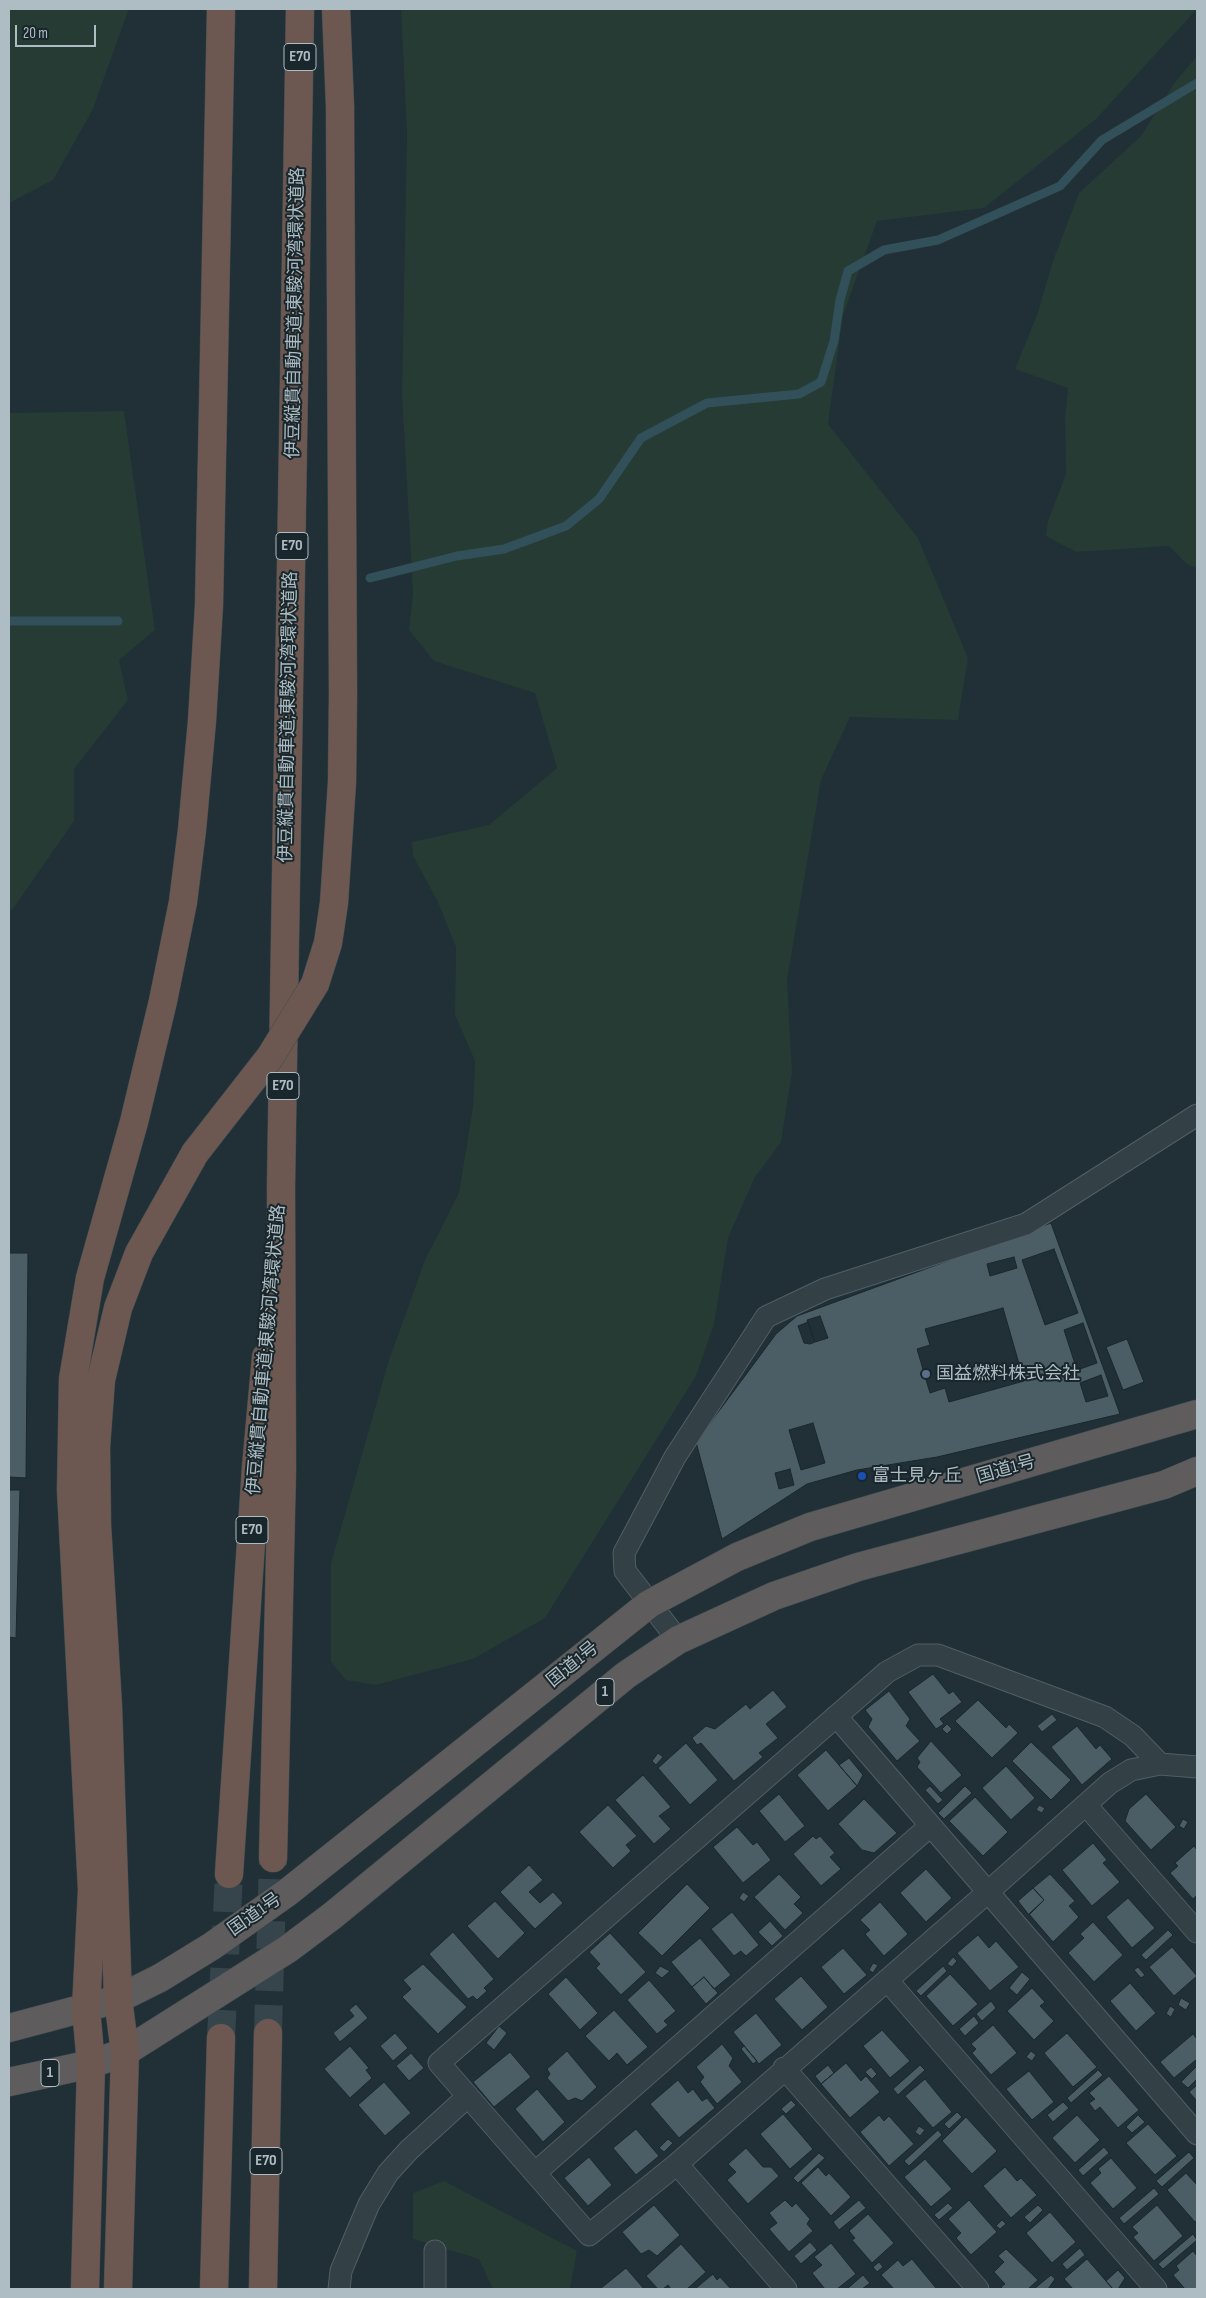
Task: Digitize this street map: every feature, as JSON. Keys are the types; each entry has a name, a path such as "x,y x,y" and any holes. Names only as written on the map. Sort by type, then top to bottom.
{"highway":[{"path":"85,2289 91,2064 86,2009 92,1890 71,1490 70,1438 73,1379 90,1278 134,1122 163,1001 183,902 192,830 202,721 209,605 220,9"},
{"name":"伊豆縦貫自動車道;東駿河湾環状道路","path":"273,1858 282,1470 281,1186 300,106 300,9"},
{"path":"118,2289 125,2052 118,1999 108,1706 96,1482 100,1389 118,1308 139,1253 195,1154 270,1057 315,984 334,903 342,782 343,695 340,106 336,9"},
{"name":"伊豆縦貫自動車道;東駿河湾環状道路","path":"229,1874 256,1467 281,1186"},
{"name":"国道1号","path":"9,2028 118,1999 168,1974 288,1892 649,1604 737,1557 810,1527 1197,1414"},
{"name":"1","path":"9,2082 91,2064 125,2052 288,1949 332,1916 626,1675 678,1640 774,1596 858,1567 1164,1485 1197,1471"},
{"name":"E70","path":"263,2289 268,2033"},
{"path":"214,2289 221,2038"}],"street":[{"path":"678,1640 625,1571 624,1553 674,1457 766,1317 826,1289 1026,1224 1197,1115"},
{"path":"1160,1764 1133,1736 1105,1717 938,1655 918,1655 903,1661 887,1672 836,1716 439,2062 467,2097 536,2172 589,2236 677,2164 1110,1783 1131,1770 1160,1764 1197,1767"},
{"path":"836,1716 1197,2134"},
{"path":"1086,1805 1197,1932"},
{"path":"536,2172 930,1826"},
{"path":"887,1980 1156,2289"},
{"path":"784,2068 978,2289"},
{"path":"339,2289 342,2271 369,2204 388,2174 408,2150 467,2097"},
{"path":"677,2164 786,2289"},
{"path":"435,2251 435,2289"}],"green space":[{"path":"9,9 129,9 92,111 53,180 9,203"},
{"path":"401,9 1197,9 1096,119 984,208 877,221 843,315 828,424 918,538 968,658 958,720 850,717 821,780 787,980 792,1073 781,1142 755,1177 728,1238 714,1324 696,1376 545,1618 473,1659 376,1685 346,1680 331,1662 331,1563 388,1363 425,1260 459,1193 473,1107 475,1061 455,1015 456,947 437,900 413,856 412,842 489,825 557,768 535,693 434,661 409,630 413,594 402,394 407,134"},
{"path":"1197,56 1197,568 1187,564 1169,546 1076,552 1046,536 1048,521 1066,474 1065,418 1068,388 1015,369 1037,315 1053,261 1079,193 1141,136 1175,82"},
{"path":"124,411 155,630 119,660 128,700 74,769 74,821 13,909 9,912 9,413"},
{"path":"444,2181 577,2251 570,2289 493,2289 479,2259 413,2239 413,2193"}],"building":[{"name":"国益燃料株式会社","path":"1051,1223 1120,1414 937,1457 857,1470 807,1484 722,1539 696,1442 776,1334 797,1316"},
{"path":"1054,1249 1078,1313 1045,1325 1022,1260"},
{"path":"9,1253 28,1253 26,1478 9,1477"},
{"path":"1014,1257 1017,1268 990,1276 987,1264"},
{"path":"1003,1308 1024,1381 949,1402 945,1388 930,1393 917,1349 930,1345 925,1329"},
{"path":"820,1316 828,1338 815,1342 807,1320"},
{"path":"808,1322 815,1342 810,1344 804,1343 798,1326"},
{"path":"1083,1323 1097,1363 1077,1370 1064,1330"},
{"path":"1127,1339 1144,1382 1123,1390 1106,1347"},
{"path":"1101,1375 1108,1396 1086,1402 1080,1383"},
{"path":"813,1423 825,1463 801,1470 789,1430"},
{"path":"790,1469 794,1485 779,1489 775,1473"},
{"path":"9,1490 20,1490 16,1638 9,1637"},
{"path":"933,1674 949,1694 953,1691 962,1702 940,1719 944,1724 936,1729 908,1692"},
{"path":"773,1690 787,1707 766,1724 778,1738 759,1753 763,1757 734,1781 701,1743 697,1745 692,1738 706,1726 715,1729 746,1704 750,1709"},
{"path":"889,1691 910,1719 906,1726 920,1741 897,1761 868,1727 872,1719 865,1710"},
{"path":"978,1700 1006,1728 1009,1724 1018,1733 992,1758 955,1721"},
{"path":"1052,1714 1057,1720 1042,1732 1037,1726"},
{"path":"947,1724 952,1729 947,1734 942,1729"},
{"path":"1077,1726 1096,1749 1100,1745 1112,1759 1082,1785 1051,1747"},
{"path":"931,1741 962,1775 941,1793 917,1767 920,1762 917,1758"},
{"path":"1031,1742 1071,1780 1051,1800 1012,1761"},
{"path":"686,1743 718,1780 690,1805 658,1768"},
{"path":"826,1750 857,1786 828,1811 797,1775"},
{"path":"658,1753 663,1757 656,1765 652,1761"},
{"path":"849,1758 863,1775 857,1786 839,1765"},
{"path":"1006,1766 1035,1798 1011,1820 982,1788"},
{"path":"643,1775 671,1807 659,1816 671,1829 654,1844 615,1800"},
{"path":"930,1786 943,1800 938,1804 925,1790"},
{"path":"965,1786 972,1793 944,1819 938,1813"},
{"path":"779,1794 805,1826 785,1842 759,1811"},
{"path":"1146,1794 1176,1827 1151,1850 1125,1821 1129,1809"},
{"path":"975,1797 1008,1832 983,1856 949,1821"},
{"path":"864,1799 897,1833 874,1853 862,1850 838,1824"},
{"path":"608,1805 637,1836 626,1845 631,1851 613,1868 579,1832"},
{"path":"1039,1805 1045,1808 1042,1813 1036,1810"},
{"path":"1183,1819 1188,1822 1184,1829 1179,1826"},
{"path":"737,1827 753,1845 757,1842 771,1860 743,1883 713,1847"},
{"path":"813,1836 816,1839 820,1836 835,1853 830,1857 841,1869 821,1886 793,1854"},
{"path":"1093,1843 1107,1860 1103,1863 1120,1882 1092,1906 1062,1870"},
{"path":"1194,1846 1197,1850 1197,1895 1193,1899 1170,1873 1178,1866 1175,1863"},
{"path":"529,1865 543,1880 529,1892 540,1903 553,1892 563,1903 535,1929 500,1892"},
{"path":"926,1869 952,1898 926,1922 900,1893"},
{"path":"779,1874 801,1897 794,1904 803,1913 785,1930 754,1897"},
{"path":"1050,1874 1075,1901 1069,1906 1079,1917 1053,1942 1029,1914 1044,1900 1033,1888"},
{"path":"687,1884 710,1908 662,1956 638,1933"},
{"path":"1033,1888 1044,1900 1029,1915 1018,1901"},
{"path":"743,1892 749,1896 744,1902 739,1898"},
{"path":"1128,1898 1155,1928 1132,1948 1106,1917"},
{"path":"495,1901 525,1933 498,1959 467,1926"},
{"path":"880,1902 908,1934 884,1956 865,1934 870,1930 860,1920"},
{"path":"732,1912 759,1945 746,1956 741,1951 734,1956 711,1929"},
{"path":"770,1921 783,1936 772,1946 758,1932"},
{"path":"1093,1922 1123,1955 1094,1982 1068,1953 1084,1938 1080,1934"},
{"path":"1168,1930 1173,1935 1146,1960 1141,1955"},
{"path":"453,1932 494,1979 484,1988 487,1991 477,2000 473,1996 468,1999 429,1954"},
{"path":"610,1933 646,1972 621,1995 596,1968 600,1964 589,1952"},
{"path":"978,1935 989,1948 996,1941 1019,1967 990,1991 957,1953"},
{"path":"700,1938 731,1975 714,1989 704,1977 692,1987 671,1962"},
{"path":"1172,1947 1197,1976 1174,1996 1149,1967"},
{"path":"843,1948 867,1975 844,1994 821,1967"},
{"path":"953,1957 957,1961 952,1967 947,1964"},
{"path":"873,1963 878,1965 873,1973 869,1970"},
{"path":"423,1964 467,2007 438,2034 402,1997 411,1989 403,1980"},
{"path":"660,1966 670,1971 662,1978 655,1973"},
{"path":"943,1966 947,1971 921,1996 916,1991"},
{"path":"1138,1967 1145,1975 1141,1978 1134,1970"},
{"path":"1022,1972 1030,1979 1017,1995 1009,1988"},
{"path":"950,1974 978,2004 953,2026 926,1996"},
{"path":"801,1976 828,2007 802,2030 774,1999"},
{"path":"566,1977 598,2013 580,2030 548,1994"},
{"path":"704,1977 718,1993 706,2004 692,1987"},
{"path":"649,1980 676,2011 664,2021 668,2025 657,2034 627,2000"},
{"path":"1130,1983 1156,2013 1136,2031 1110,2001"},
{"path":"1032,1988 1045,2002 1040,2006 1054,2021 1034,2040 1007,2011"},
{"path":"1181,1998 1190,2003 1186,2010 1178,2005"},
{"path":"991,2001 996,2008 982,2021 976,2014"},
{"path":"356,2004 368,2018 340,2042 333,2033 354,2016 349,2010"},
{"path":"1170,2006 1175,2009 1171,2017 1166,2014"},
{"path":"614,2010 648,2047 627,2065 617,2053 609,2061 585,2036"},
{"path":"756,2013 782,2045 759,2064 733,2032"},
{"path":"974,2016 979,2023 965,2036 959,2029"},
{"path":"993,2025 1017,2053 991,2075 972,2053 976,2049 971,2044"},
{"path":"499,2026 507,2033 494,2050 486,2043"},
{"path":"882,2030 910,2061 890,2078 863,2046"},
{"path":"395,2033 408,2048 393,2061 380,2046"},
{"path":"1067,2033 1097,2067 1073,2087 1044,2053"},
{"path":"1193,2034 1197,2039 1197,2059 1174,2078 1160,2062"},
{"path":"722,2044 733,2058 729,2066 742,2082 717,2104 700,2082 704,2077 696,2067"},
{"path":"350,2046 369,2068 366,2070 372,2078 350,2098 324,2069"},
{"path":"744,2046 757,2061 753,2064 741,2049"},
{"path":"567,2051 597,2087 582,2101 575,2098 568,2101 547,2078 550,2074 547,2069"},
{"path":"1031,2051 1036,2055 1032,2061 1026,2057"},
{"path":"510,2052 531,2077 494,2107 473,2082"},
{"path":"411,2053 424,2068 409,2081 396,2066"},
{"path":"846,2063 861,2081 866,2076 880,2092 850,2118 821,2084"},
{"path":"828,2065 834,2073 821,2084 815,2076"},
{"path":"920,2065 925,2070 898,2095 893,2089"},
{"path":"1197,2066 1197,2079 1188,2088 1181,2082"},
{"path":"871,2067 877,2074 872,2079 865,2072"},
{"path":"1098,2070 1103,2075 1071,2103 1067,2098"},
{"path":"1029,2071 1054,2102 1032,2120 1006,2089"},
{"path":"1109,2076 1139,2110 1118,2128 1100,2107 1095,2111 1089,2103 1095,2099 1089,2093"},
{"path":"925,2079 952,2112 933,2128 905,2096"},
{"path":"678,2080 688,2093 693,2089 702,2101 707,2098 715,2108 679,2138 650,2104"},
{"path":"384,2082 411,2113 385,2136 358,2105"},
{"path":"1197,2085 1197,2101 1189,2092"},
{"path":"537,2089 565,2122 543,2142 515,2109"},
{"path":"791,2100 796,2105 786,2114 781,2109"},
{"path":"1063,2102 1069,2108 1053,2122 1047,2115"},
{"path":"957,2112 962,2117 949,2129 944,2124"},
{"path":"783,2114 813,2149 790,2169 760,2134"},
{"path":"879,2115 884,2121 889,2116 914,2144 889,2166 860,2132"},
{"path":"1077,2115 1100,2140 1075,2163 1052,2138"},
{"path":"1138,2115 1145,2122 1132,2133 1126,2127"},
{"path":"966,2117 997,2151 972,2174 942,2141"},
{"path":"1148,2124 1177,2156 1155,2175 1126,2143"},
{"path":"919,2126 925,2130 920,2136 915,2132"},
{"path":"636,2129 659,2156 636,2175 613,2148"},
{"path":"938,2130 942,2135 909,2166 904,2161"},
{"path":"668,2139 673,2143 664,2152 659,2148"},
{"path":"1104,2147 1109,2153 1083,2176 1078,2170"},
{"path":"746,2148 763,2167 771,2167 779,2176 748,2204 727,2180 736,2172 728,2164"},
{"path":"1189,2152 1194,2158 1162,2187 1156,2181"},
{"path":"819,2153 825,2158 798,2183 793,2178"},
{"path":"589,2157 612,2185 588,2206 564,2178"},
{"path":"1111,2158 1137,2188 1113,2209 1090,2183 1101,2173 1098,2169"},
{"path":"925,2159 952,2189 931,2207 904,2177"},
{"path":"818,2167 826,2176 829,2173 851,2197 831,2216 801,2183"},
{"path":"1005,2167 1017,2181 1021,2178 1037,2195 1011,2218 983,2186"},
{"path":"1186,2173 1197,2185 1197,2220 1195,2222 1167,2190"},
{"path":"1154,2188 1159,2194 1124,2224 1119,2218"},
{"path":"785,2200 792,2207 796,2203 810,2219 807,2224 813,2231 789,2252 769,2229 777,2223 769,2213"},
{"path":"859,2200 866,2208 839,2230 833,2222"},
{"path":"969,2200 997,2232 971,2255 956,2238 961,2233 948,2219"},
{"path":"948,2203 953,2208 939,2220 934,2215"},
{"path":"654,2205 680,2235 657,2256 649,2250 641,2254 622,2232"},
{"path":"1038,2205 1043,2210 1030,2223 1024,2217"},
{"path":"1157,2205 1183,2236 1154,2261 1133,2237 1138,2233 1132,2227"},
{"path":"1050,2212 1076,2242 1052,2263 1026,2233"},
{"path":"868,2214 894,2243 872,2263 852,2240 855,2238 849,2231"},
{"path":"1002,2220 1006,2224 1000,2229 996,2226"},
{"path":"1193,2234 1197,2240 1163,2269 1158,2264"},
{"path":"810,2242 817,2250 801,2264 794,2256"},
{"path":"831,2243 856,2274 837,2289 825,2289 812,2273 822,2265 814,2257"},
{"path":"681,2244 706,2272 687,2289 671,2289 668,2285 663,2289 658,2289 646,2276"},
{"path":"1080,2248 1085,2255 1067,2270 1062,2264"},
{"path":"1006,2249 1038,2280 1028,2289 1003,2289 1001,2287 1005,2284 994,2272 1004,2262 998,2256"},
{"path":"1193,2251 1197,2256 1197,2289 1185,2289 1173,2275 1179,2270 1176,2266"},
{"path":"912,2259 936,2288 894,2289 881,2275 898,2260 903,2266"},
{"path":"1087,2259 1113,2289 1073,2289 1064,2279"},
{"path":"879,2262 883,2267 877,2272 873,2267"},
{"path":"626,2268 644,2289 600,2289"},
{"path":"1118,2270 1125,2278 1118,2289 1113,2289 1106,2281"},
{"path":"713,2274 717,2280 720,2277 731,2289 695,2289"},
{"path":"863,2275 870,2283 862,2289 847,2289"},
{"path":"1051,2275 1055,2279 1048,2289 1034,2289"}],"waterway":[{"path":"370,578 457,556 504,549 566,526 599,499 641,438 707,403 799,394 821,382 834,341 840,300 848,271 884,250 938,240 1060,186 1102,140 1197,83"},
{"path":"9,621 118,621"}],"tunnel":[{"path":"268,2033 273,1858"},
{"path":"221,2038 229,1874"}],"place":[{"name":"国益燃料株式会社","path":"926,1374"},
{"name":"富士見ヶ丘","path":"862,1476"}]}
